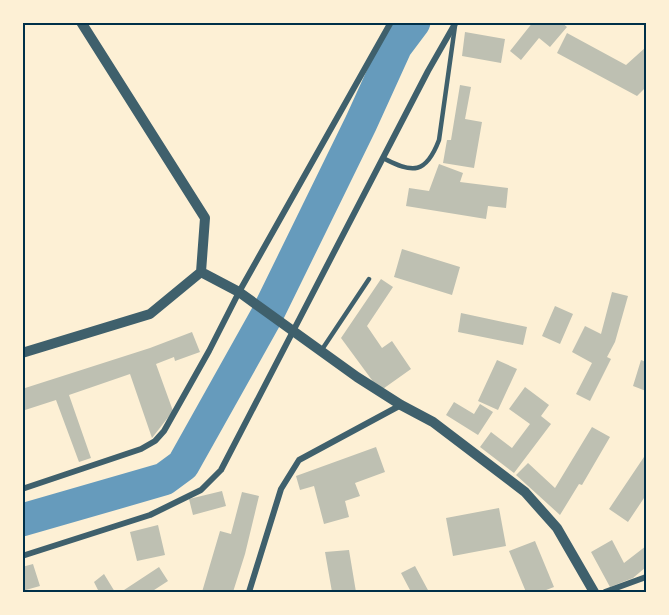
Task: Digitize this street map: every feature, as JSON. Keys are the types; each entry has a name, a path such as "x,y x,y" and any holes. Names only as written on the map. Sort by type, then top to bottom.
{"street":[{"path":"22,352 150,314 201,272 205,218 81,22"},
{"path":"22,489 141,449 155,441 164,431 239,292 391,22"},
{"path":"22,556 150,515 201,490 221,470 456,22"},
{"path":"201,272 239,292 401,405 433,422 525,492 557,528 594,592"},
{"path":"249,592 281,489 299,459 401,405"},
{"path":"605,592 646,577"}],"lane":[{"path":"383,158 403,168 420,168 433,158 439,140 456,22"},
{"path":"321,351 369,279"}],"building":[{"path":"533,22 561,22 567,27 550,47 539,38 521,60 510,51"},
{"path":"465,32 505,39 501,63 462,56"},
{"path":"567,33 626,65 646,47 646,87 637,96 557,53"},
{"path":"460,85 471,87 465,119 482,122 474,168 443,163 447,140 451,140"},
{"path":"439,164 463,173 460,182 508,188 506,208 488,206 486,219 406,206 409,188 429,191"},
{"path":"402,249 460,267 452,295 394,277"},
{"path":"381,279 393,287 367,326 382,348 392,341 411,369 380,391 341,338"},
{"path":"612,292 628,296 615,342 607,357 611,359 590,401 576,394 592,363 572,352 585,326 601,334"},
{"path":"555,306 573,314 560,344 542,336"},
{"path":"461,313 527,327 523,345 458,332"},
{"path":"192,332 200,352 175,361 174,357 156,364 173,411 152,438 130,374 69,395 91,458 79,462 56,400 22,411 22,389 150,348"},
{"path":"497,360 517,369 498,410 478,401"},
{"path":"641,360 646,362 646,391 633,386"},
{"path":"525,387 549,405 541,416 551,424 514,473 480,447 491,432 512,448 530,424 509,409"},
{"path":"454,402 474,414 480,404 493,412 478,435 446,415"},
{"path":"592,427 610,437 582,485 579,484 560,515 516,475 528,463 555,488"},
{"path":"376,447 385,472 355,483 360,496 345,501 349,517 324,524 314,486 300,490 296,476"},
{"path":"646,454 646,495 628,522 609,509"},
{"path":"222,491 226,506 193,515 189,499"},
{"path":"242,492 259,496 233,592 202,592 220,531 231,534"},
{"path":"499,508 506,546 453,556 446,518"},
{"path":"158,525 165,555 137,561 130,532"},
{"path":"612,540 624,563 646,546 646,567 633,578 610,587 591,552"},
{"path":"535,541 554,587 541,592 526,592 509,551"},
{"path":"349,550 356,592 332,592 325,552"},
{"path":"33,564 40,586 22,591 22,567"},
{"path":"415,566 429,592 411,592 401,573"},
{"path":"159,567 168,581 151,592 121,592"},
{"path":"104,574 115,592 99,592 94,582"}],"waterway":[{"path":"22,520 164,479 183,465 267,315 396,46 414,22"}]}
